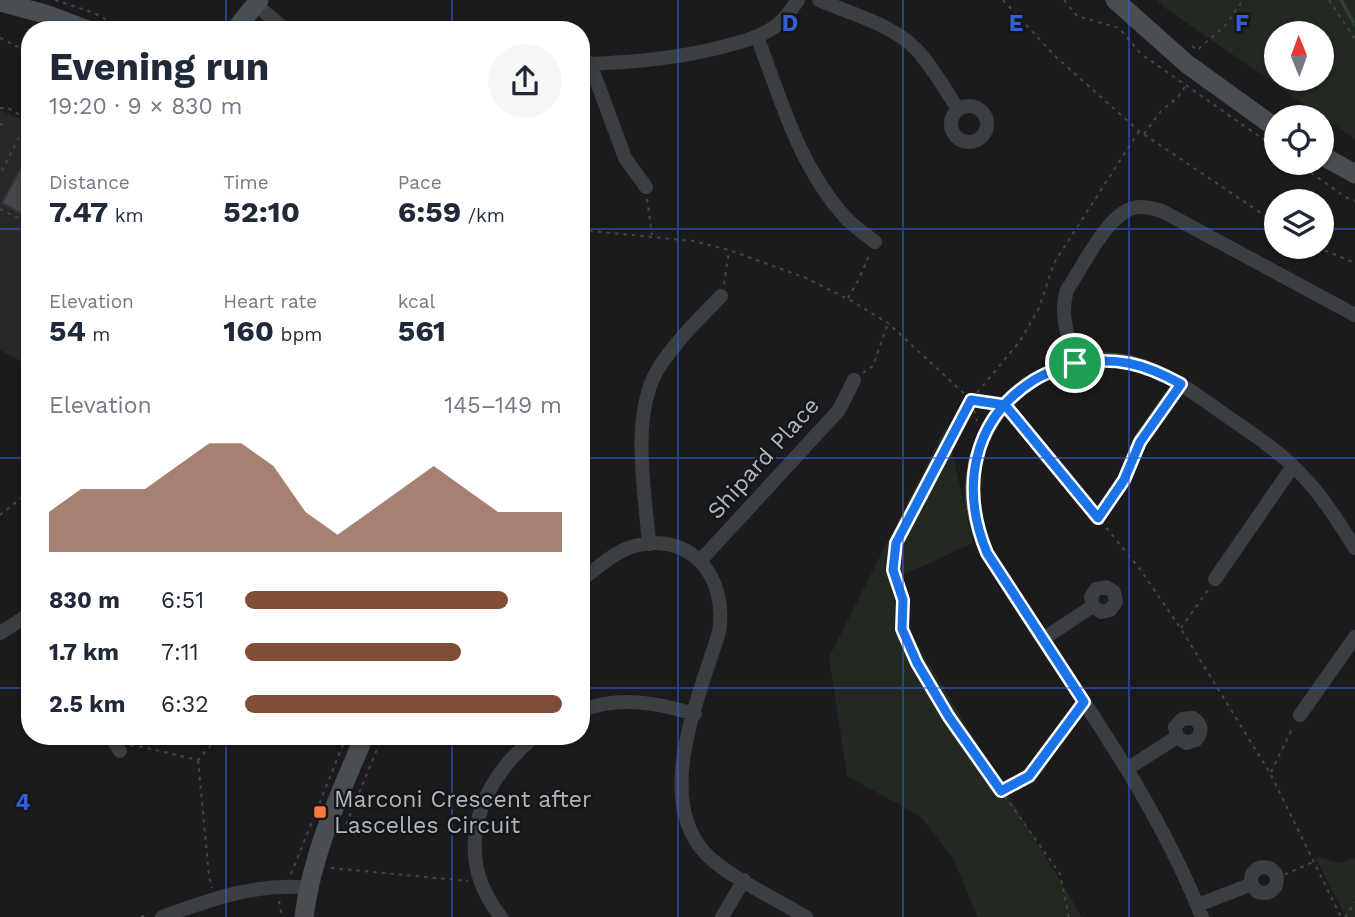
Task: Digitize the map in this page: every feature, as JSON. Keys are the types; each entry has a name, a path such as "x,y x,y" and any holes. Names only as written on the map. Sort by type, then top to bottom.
{"street":[{"path":"590,64 664,60 688,56 757,36 777,26 798,0"},
{"path":"819,0 900,36 929,65 958,109"},
{"path":"1115,0 1187,64 1264,119"},
{"path":"0,2 54,4 76,21"},
{"path":"242,21 257,2 277,21"},
{"path":"757,36 798,145 814,177 846,219 875,242"},
{"path":"590,74 625,158 646,187"},
{"path":"1334,162 1355,174"},
{"path":"1075,363 1064,317 1067,290 1110,225 1121,214 1134,208 1148,207 1162,211 1355,316"},
{"path":"649,544 642,430 648,394 656,372 669,353 721,296"},
{"path":"1277,878 1275,886 1269,891 1257,890 1252,884 1200,911 1165,836 1127,769 987,553 978,530 972,489 975,465 982,442 1005,405 1036,379 1075,363 1102,359 1129,362 1158,371 1181,384 1262,441 1293,466 1352,536"},
{"name":"Shipard Place","path":"700,561 839,410 854,380"},
{"path":"1124,480 1140,442 1181,384"},
{"path":"1215,579 1293,466"},
{"path":"590,573 621,551 649,544 676,546 700,561 710,573 718,589 722,614 681,762 682,807 690,829 707,855 723,868 806,917"},
{"path":"1043,639 1093,606"},
{"path":"0,633 21,620"},
{"path":"1300,715 1355,637"},
{"path":"590,708 640,701 667,705 695,714"},
{"path":"1029,776 1084,702"},
{"path":"1127,769 1177,737"},
{"path":"116,745 120,751"},
{"path":"304,917 308,888 321,838 361,745"},
{"path":"501,917 482,883 476,858 475,835 482,803 498,776 525,745"},
{"path":"722,917 744,880"},
{"path":"163,917 215,899 279,886 308,888"}],"path":[{"path":"1003,0 1055,56 1139,131 1264,215"},
{"path":"1064,0 1077,16 1119,27 1141,54 1264,140"},
{"path":"1197,50 1225,26 1243,0"},
{"path":"1329,0 1355,39"},
{"path":"0,38 21,49"},
{"path":"1144,134 1186,85"},
{"path":"0,108 8,108 21,115"},
{"path":"1069,917 1060,874 949,717 917,663 902,629 903,600 893,570 896,543 971,400 1020,341 1039,308 1054,263 1139,131"},
{"path":"0,174 21,135"},
{"path":"0,165 4,167"},
{"path":"1314,175 1355,201"},
{"path":"646,187 652,236"},
{"path":"0,209 21,220"},
{"path":"590,231 693,241 729,250 806,278 847,299 888,323 971,400 982,442"},
{"path":"847,299 875,242"},
{"path":"721,296 729,250"},
{"path":"1334,254 1355,263"},
{"path":"854,380 873,366 888,323"},
{"path":"971,400 1005,405 1140,569 1181,629 1270,773 1343,917 1355,902"},
{"path":"1098,518 1124,480"},
{"path":"0,515 21,498"},
{"path":"1181,629 1215,579"},
{"path":"1270,773 1300,715"},
{"path":"120,751 134,745 198,760"},
{"path":"211,745 198,760 209,876 215,899"},
{"path":"282,917 277,894 280,877 291,876 343,745"},
{"path":"343,831 379,745"},
{"path":"1001,791 1029,776"},
{"path":"1277,878 1314,862"},
{"path":"329,869 482,883"}],"shaded area":[{"path":"1157,0 1355,0 1355,139 1334,125 1334,105 1306,105 1285,91 1334,91 1334,21 1264,21 1264,76"},
{"path":"0,110 21,119 21,361 0,350"},
{"path":"946,426 973,543 890,581 896,609 1082,917 978,917 952,857 920,816 847,776 829,657"},
{"path":"1315,857 1340,863 1355,858 1355,917 1346,917"}],"building":[{"path":"21,168 21,213 2,203"}],"waterway":[{"path":"1341,0 1355,25"}],"place":[{"name":"Marconi Crescent after Lascelles Circuit","path":"320,812"}],"route":[{"path":"1075,363 1036,379 1017,393 1005,405 1002,408 978,451 975,465 973,505 978,530 987,553 1084,702 1029,776 1001,791 949,717 917,663 902,629 903,600 893,570 896,543 971,400 1005,405 1098,518 1124,480 1140,442 1181,384 1158,371 1129,362 1102,359 1075,363"}]}
